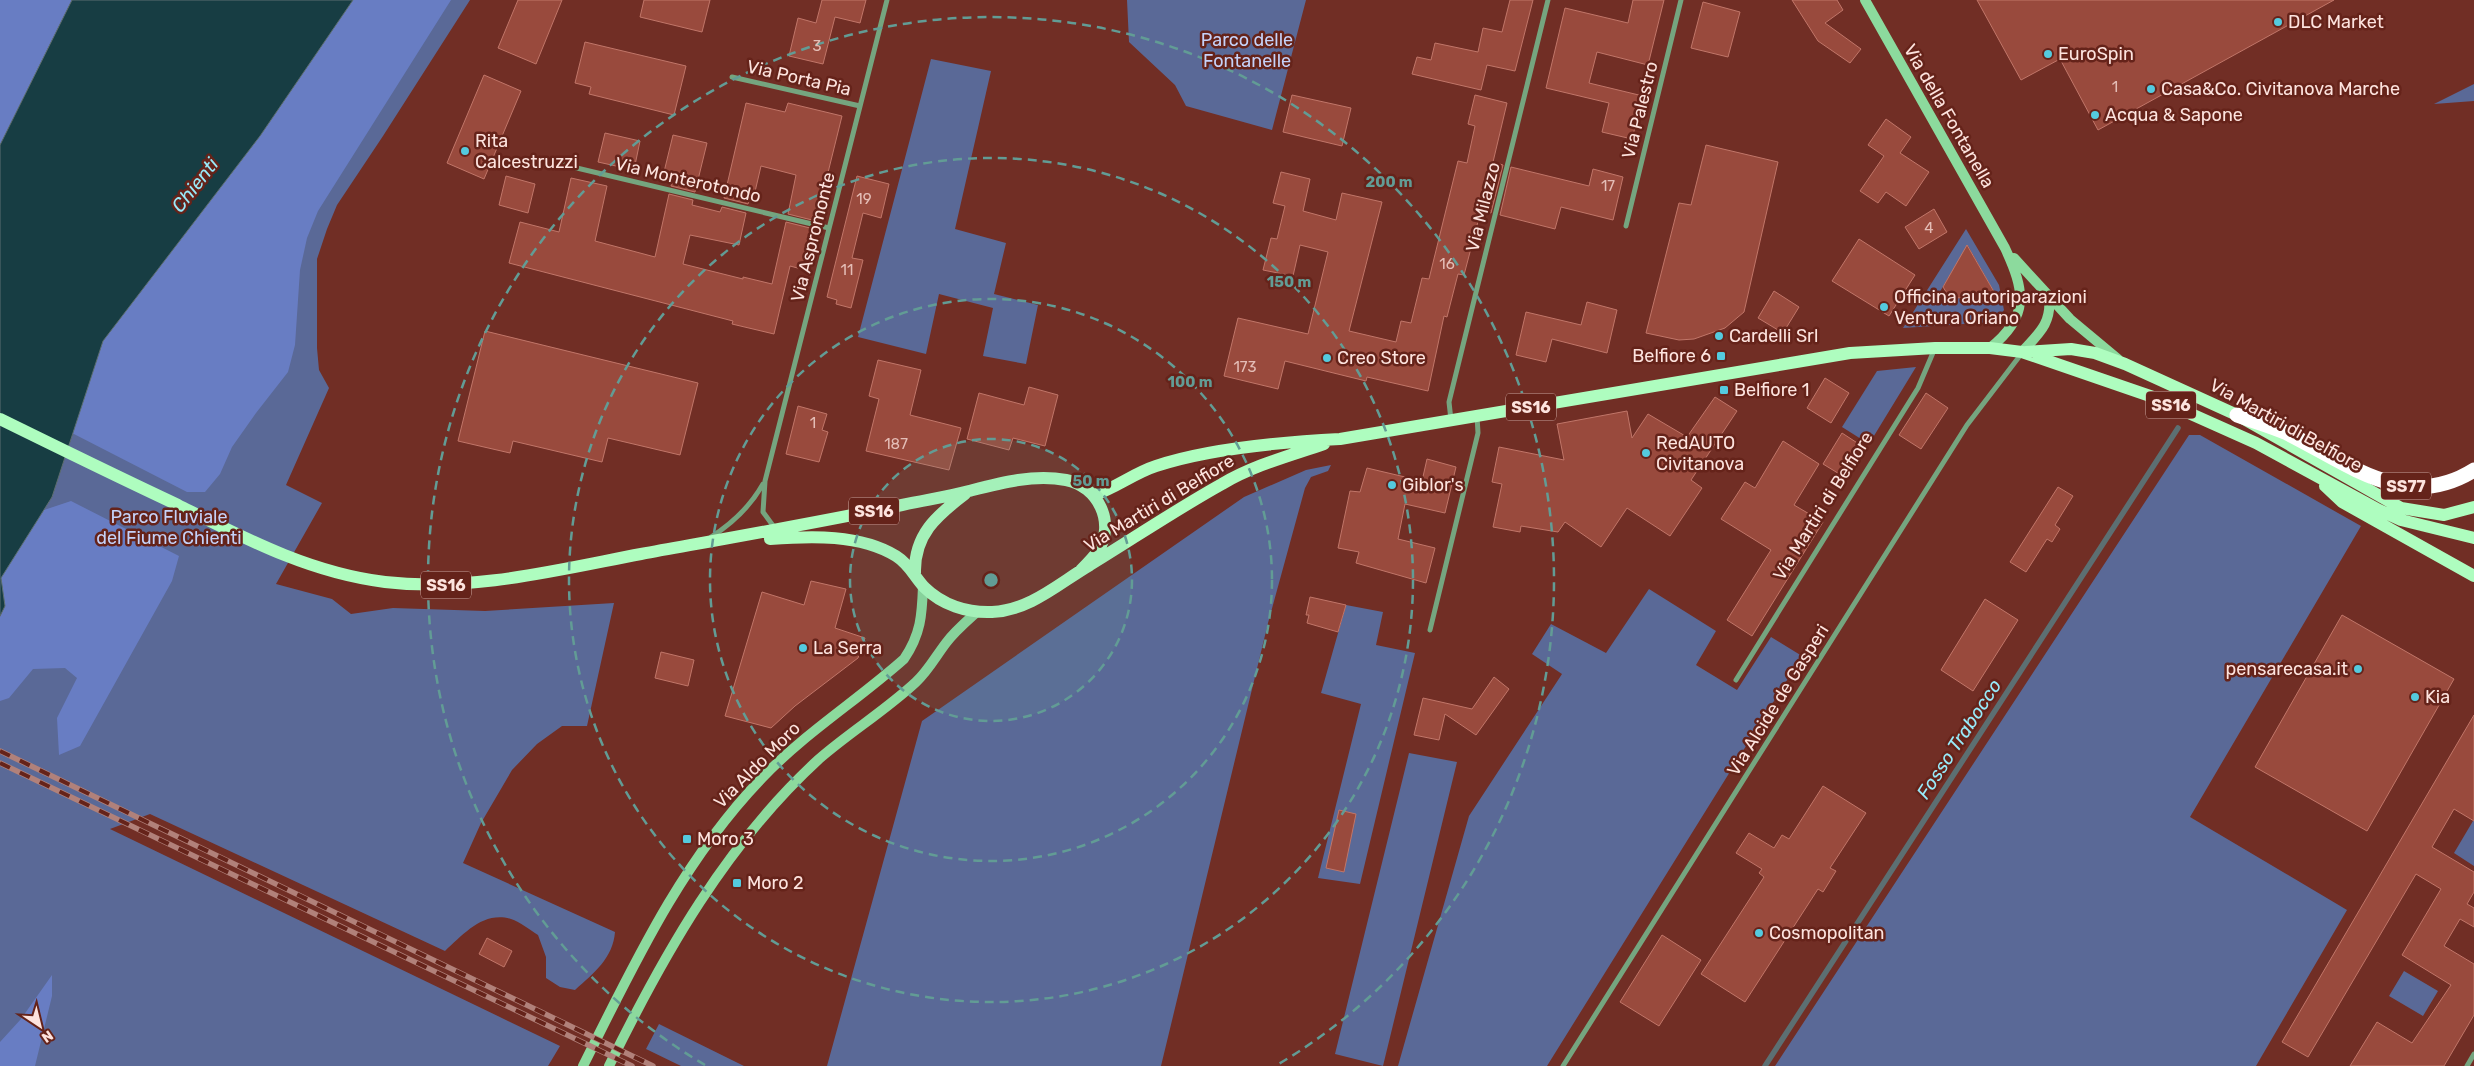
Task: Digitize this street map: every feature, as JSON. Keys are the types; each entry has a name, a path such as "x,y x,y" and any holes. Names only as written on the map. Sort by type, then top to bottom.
{"highway":[{"name":"SS77","path":"2237,415 2285,432 2359,472 2391,483 2420,487 2438,486 2474,470"}],"main road":[{"name":"Via Martiri di Belfiore","path":"1082,570 1098,550 1105,533 1103,510 1094,495 1141,471 1183,458 1280,442 1340,439 1824,357 1935,348 1990,348 2022,352 2071,350 2095,353 2125,364 2237,415 2401,508 2444,515 2474,507"},
{"name":"Via Martiri di Belfiore","path":"2022,352 2153,397 2256,443 2401,520 2442,528 2474,538"},
{"name":"SS16","path":"0,419 252,541 300,562 329,571 383,582 465,584 501,580 779,530 969,491 1008,481 1049,478 1068,480 1082,486 1094,495"},
{"name":"Via Martiri di Belfiore","path":"914,573 923,586 940,600 956,607 994,612 1021,606 1046,594 1245,471 1340,439"},
{"name":"SS16","path":"2312,473 2342,502 2474,576"},
{"name":"SS16","path":"914,573 914,556 920,539 948,507 969,491"},
{"name":"SS16","path":"644,554 681,552 765,539 816,537 865,544 897,557 914,573"}],"street":[{"name":"Via Aspromonte","path":"779,530 772,525 763,512 765,481 887,0"},
{"name":"Via Milazzo","path":"1451,420 1449,402 1548,0"},
{"name":"Via Palestro","path":"1626,226 1681,0"},
{"name":"Via della Fontanella","path":"1865,0 2005,248"},
{"name":"Via Porta Pia","path":"732,77 860,106"},
{"name":"Via Monterotondo","path":"539,159 829,228"},
{"path":"2005,248 2049,297 2095,341 2125,364"},
{"path":"1990,348 2011,328 2021,306 2016,273 2005,248"},
{"path":"2022,352 2047,321 2050,311 2049,297"},
{"name":"Via Martiri di Belfiore","path":"1736,680 1918,388 1935,348"},
{"name":"Via Alcide de Gasperi","path":"1563,1066 1967,425 2022,352"},
{"path":"1430,630 1478,433 1477,416"},
{"name":"Via Aspromonte","path":"700,544 725,529 744,512 754,500 765,481"},
{"name":"Via Aldo Moro","path":"583,1066 641,950 692,863 725,820 762,778 800,741 904,658 916,641 922,610 923,586"},
{"path":"609,1066 672,946 700,900 736,850 777,801 820,759 918,681 947,642 978,611"},
{"path":"2467,1066 2474,1054"}],"green space":[{"name":"Parco Fluviale del Fiume Chienti","path":"353,0 470,0 337,205 317,259 317,348 319,370 329,388 286,485 322,503 276,584 332,599 351,614 393,608 485,611 614,603 587,726 562,726 537,744 512,770 481,823 463,863 615,932 611,950 601,964 575,990 560,987 546,978 546,957 538,935 514,920 501,917 483,921 467,931 445,951 150,814 110,829 560,1046 548,1066 0,1066 0,617 5,606 0,578 52,497 103,341 260,136"},
{"name":"Parco delle Fontanelle","path":"1127,0 1306,0 1272,130 1186,106 1175,85 1129,42"},
{"path":"931,59 991,71 955,229 1006,243 994,294 1038,305 1026,364 983,356 993,308 939,294 926,354 858,337"},
{"path":"2474,84 2474,101 2434,104"},
{"path":"1966,229 1999,285 2004,310 1994,322 1903,328","holes":["1968,246 1997,297 1936,299"]},
{"path":"1916,367 1869,444 1842,427 1877,371"},
{"path":"2189,435 2200,435 2361,526 2190,817 2347,910 2256,1066 1775,1066"},
{"path":"1331,465 1328,471 1311,477 1305,488 1268,623 1161,1066 827,1066 922,721 1244,497 1306,470"},
{"path":"1649,589 1716,631 1696,665 1737,690 1771,637 1802,656 1547,1066 1398,1066 1469,816 1562,674 1532,654 1551,624 1606,653"},
{"path":"1346,605 1383,612 1376,645 1415,653 1360,884 1318,878 1361,704 1321,693"},
{"path":"1409,753 1457,762 1383,1066 1335,1054"},
{"path":"2474,821 2474,866 2454,853"},
{"path":"2404,971 2438,991 2423,1016 2389,996"},
{"path":"659,1024 744,1066 681,1066 646,1049"}],"shaded area":[{"path":"0,0 72,0 0,145"},
{"path":"353,0 451,0 318,211 307,238 300,270 295,345 288,372 232,447 220,474 205,492 187,492 72,433 103,341 260,136"},
{"path":"71,501 179,556 172,581 80,746 59,755 57,718 77,678 65,668 33,669 9,698 0,701 0,617 5,606 0,578 44,510"},
{"path":"52,975 52,996 35,1066 0,1066 0,1042 21,1019"}],"water":[{"name":"Chienti","path":"72,0 353,0 260,136 103,341 52,497 1,578 5,606 0,616 0,145"}],"building":[{"path":"518,0 562,0 536,64 498,48"},
{"path":"644,0 710,0 702,32 640,17"},
{"path":"822,0 866,0 860,23 835,17 823,64 789,56 798,18 816,23"},
{"path":"1510,0 1533,0 1515,71 1487,65 1481,90 1412,74 1417,57 1431,60 1435,43 1478,52 1483,28 1502,32"},
{"path":"1633,0 1664,0 1648,65 1597,52 1589,83 1643,96 1632,139 1602,132 1609,103 1546,88 1565,8 1628,23"},
{"path":"1792,0 1837,0 1843,10 1825,23 1861,49 1850,63 1818,41"},
{"path":"1977,0 2334,0 2098,130 2060,59 2021,80"},
{"path":"1703,2 1740,12 1728,57 1691,48"},
{"path":"585,42 686,66 674,115 589,94 591,87 575,83"},
{"path":"484,75 521,91 484,179 447,163"},
{"path":"1292,95 1351,108 1342,146 1283,132"},
{"path":"1475,95 1507,103 1493,162 1503,165 1491,213 1481,210 1464,275 1458,274 1447,317 1444,316 1428,391 1367,377 1366,381 1285,361 1278,389 1224,376 1238,318 1308,334 1328,252 1300,245 1293,276 1263,270 1271,238 1277,239 1285,206 1273,203 1281,172 1310,179 1303,211 1336,220 1342,193 1382,202 1349,331 1396,342 1401,321 1411,323 1422,278 1429,279 1458,161 1467,163 1475,126 1468,124"},
{"path":"746,103 785,112 788,103 842,116 816,221 788,214 796,175 761,166 754,196 751,195 748,204 724,198"},
{"path":"1886,119 1911,137 1900,153 1929,172 1906,206 1886,192 1878,203 1860,191 1884,156 1868,145"},
{"path":"605,133 640,141 634,170 598,162"},
{"path":"673,135 707,143 695,192 671,186 674,175 664,172"},
{"path":"1706,145 1778,162 1744,312 1725,328 1694,339 1679,340 1646,333 1679,203 1691,205"},
{"path":"1511,167 1589,186 1593,169 1623,177 1613,220 1561,207 1555,229 1500,215"},
{"path":"506,176 535,184 528,213 499,205"},
{"path":"857,176 889,184 881,218 863,213 852,258 863,260 851,308 836,304 837,300 827,297"},
{"path":"571,178 607,186 595,241 655,257 669,194 693,200 692,205 720,212 722,207 746,213 739,245 690,235 683,264 743,279 743,277 772,284 786,222 814,229 805,270 790,266 774,334 732,324 733,321 509,263 520,222 559,232"},
{"path":"1934,209 1947,232 1919,249 1905,227"},
{"path":"1859,239 1915,275 1889,316 1832,281"},
{"path":"1967,245 1997,297 1950,298 1943,287"},
{"path":"1774,291 1799,307 1783,333 1758,318"},
{"path":"1587,302 1617,310 1607,353 1552,339 1546,362 1516,355 1526,312 1581,325"},
{"path":"485,331 698,383 680,455 608,438 602,462 513,441 510,453 458,441"},
{"path":"878,360 921,370 910,415 961,428 949,470 866,451 879,399 869,396"},
{"path":"1825,378 1849,393 1831,423 1807,408"},
{"path":"1029,387 1058,395 1045,446 1013,438 1009,450 967,439 979,393 1024,405"},
{"path":"1926,393 1948,408 1921,449 1899,435"},
{"path":"1715,397 1737,411 1691,480 1702,488 1670,536 1627,508 1601,547 1565,522 1558,532 1521,526 1520,532 1493,527 1502,484 1492,482 1499,447 1564,460 1557,424 1627,411 1632,438 1648,414 1687,437"},
{"path":"798,406 827,414 822,430 828,432 819,462 786,454"},
{"path":"1842,433 1865,448 1846,478 1823,464"},
{"path":"1783,441 1819,464 1794,505 1823,522 1752,636 1727,620 1771,550 1721,519 1745,482 1755,488"},
{"path":"1427,459 1456,467 1445,513 1405,504 1398,539 1435,548 1426,583 1356,563 1359,552 1338,548 1350,491 1360,492 1367,468 1422,481"},
{"path":"2058,487 2073,496 2055,525 2060,529 2052,542 2047,539 2026,572 2010,562"},
{"name":"La Serra","path":"811,581 846,589 835,628 865,638 858,658 795,706 771,728 725,716 762,592 804,605"},
{"path":"1310,597 1346,605 1338,632 1307,623 1309,615 1306,615"},
{"path":"1985,599 2018,620 1973,691 1941,670"},
{"path":"2342,615 2454,679 2367,831 2255,767"},
{"path":"661,652 694,660 688,686 655,678"},
{"path":"1494,677 1509,689 1476,735 1445,714 1439,740 1414,735 1423,698 1472,709"},
{"path":"2474,715 2474,821 2454,809 2432,847 2474,872 2474,892 2467,904 2474,908 2474,927 2460,919 2444,946 2474,964 2474,1015 2444,1066 2350,1066 2377,1022 2412,1043 2451,985 2402,955 2441,889 2416,874 2308,1057 2282,1042"},
{"name":"Cosmopolitan","path":"1823,786 1866,813 1830,868 1836,871 1823,892 1818,889 1745,1002 1701,974 1764,877 1759,873 1762,869 1736,853 1749,833 1774,848 1782,835 1789,839"},
{"path":"1339,810 1356,814 1344,872 1326,868"},
{"path":"1662,935 1701,960 1659,1026 1620,1002"},
{"path":"487,938 512,951 504,967 479,954"}],"waterway":[{"name":"Fosso Trabocco","path":"1765,1066 2178,428"}],"railway":[{"path":"0,751 653,1066"},
{"path":"0,763 632,1066"}],"place":[{"name":"DLC Market","path":"2278,22"},
{"name":"EuroSpin","path":"2048,54"},
{"name":"Casa&Co. Civitanova Marche","path":"2151,89"},
{"name":"Acqua & Sapone","path":"2095,115"},
{"name":"Rita Calcestruzzi","path":"465,151"},
{"name":"Officina autoriparazioni Ventura Oriano","path":"1884,307"},
{"name":"Cardelli Srl","path":"1719,336"},
{"name":"Belfiore 6","path":"1721,356"},
{"name":"Creo Store","path":"1327,358"},
{"name":"Belfiore 1","path":"1724,390"},
{"name":"RedAUTO Civitanova","path":"1646,453"},
{"name":"Giblor's","path":"1392,485"},
{"name":"La Serra","path":"803,648"},
{"name":"pensarecasa.it","path":"2358,669"},
{"name":"Kia","path":"2415,697"},
{"name":"Moro 3","path":"687,839"},
{"name":"Moro 2","path":"737,883"},
{"name":"Cosmopolitan","path":"1759,933"}]}
